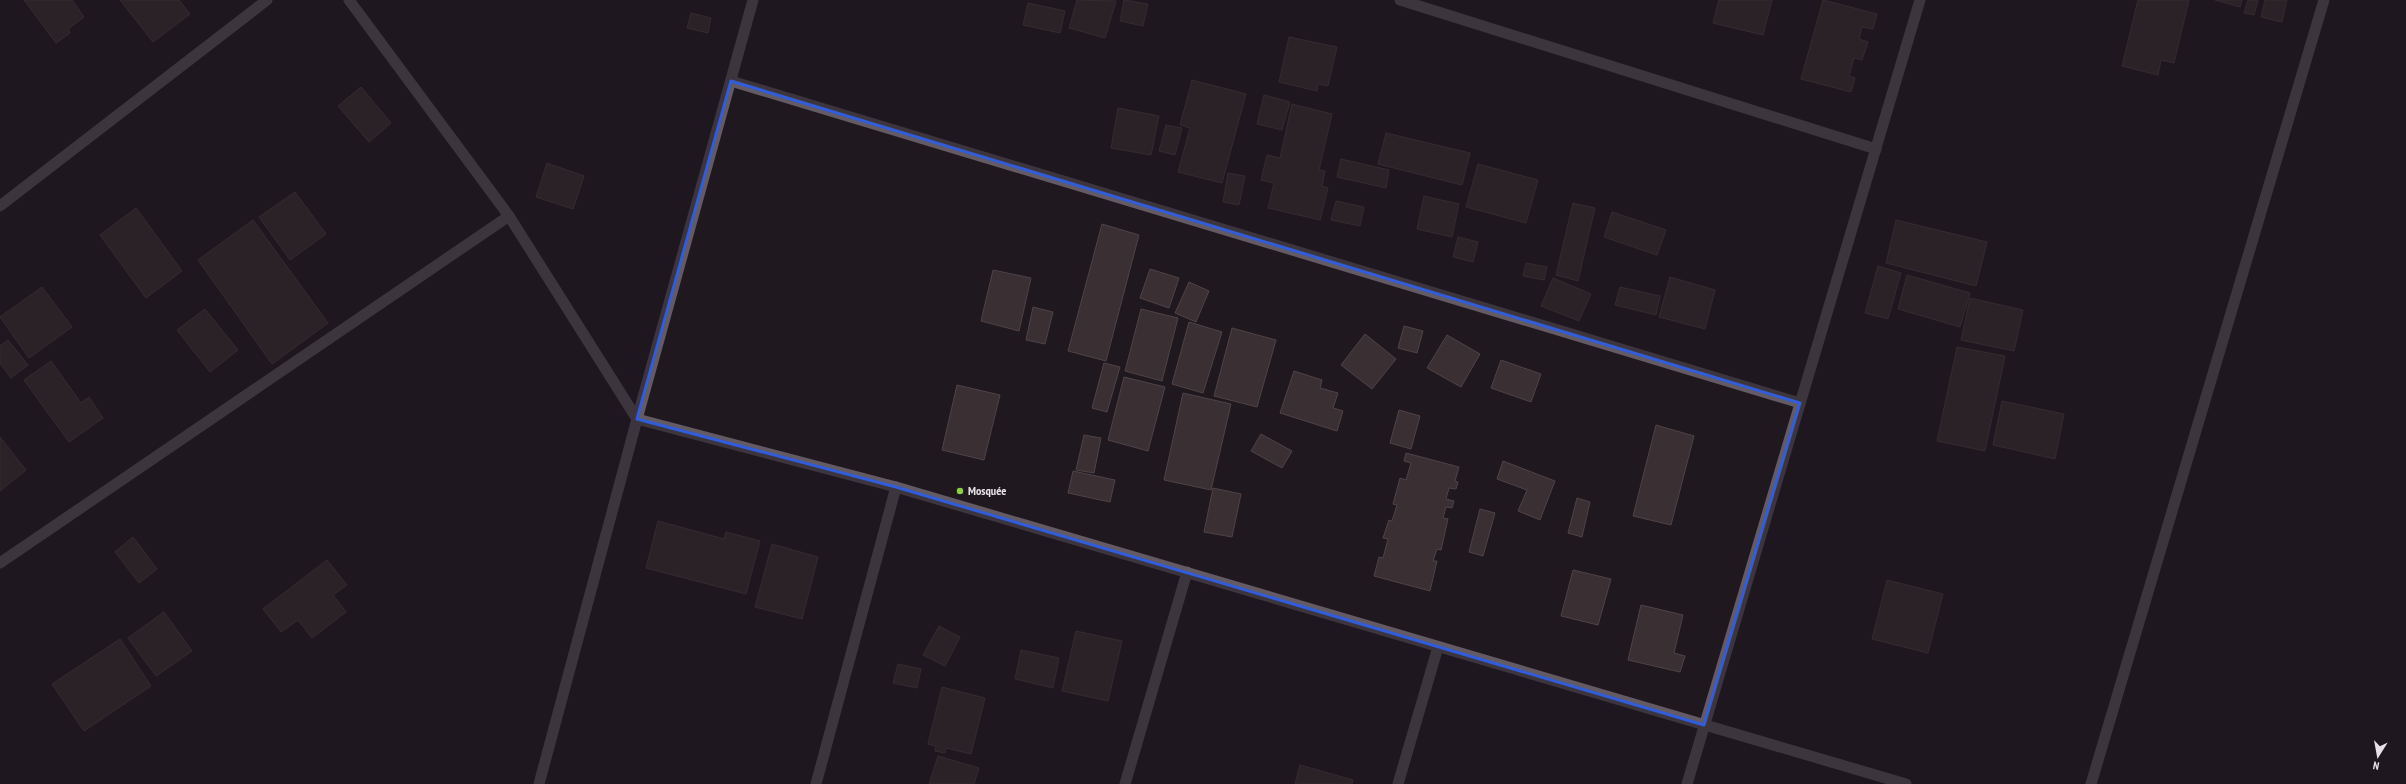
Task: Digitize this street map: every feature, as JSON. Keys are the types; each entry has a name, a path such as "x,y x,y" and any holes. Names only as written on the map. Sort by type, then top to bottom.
{"street":[{"path":"0,206 267,0"},
{"path":"349,0 509,216 637,419 896,486 1906,784"},
{"path":"539,784 637,419 753,0"},
{"path":"1400,0 1876,149"},
{"path":"1687,784 1920,0"},
{"path":"2091,784 2324,0"},
{"path":"731,81 1800,403"},
{"path":"0,563 509,216"},
{"path":"816,784 896,486"},
{"path":"1125,784 1187,572"},
{"path":"1398,784 1438,646"}],"highlighted area":[{"path":"731,81 1800,403 1704,725 896,487 637,419"}],"building":[{"path":"24,0 72,0 84,17 68,29 70,33 56,43"},
{"path":"120,0 179,0 190,14 153,42"},
{"path":"1077,0 1116,1 1105,38 1069,28"},
{"path":"1124,0 1148,4 1143,26 1120,21"},
{"path":"1719,0 1772,0 1763,35 1713,23"},
{"path":"1823,0 1877,14 1873,29 1862,27 1859,39 1868,42 1862,60 1854,58 1849,76 1855,78 1851,92 1801,79"},
{"path":"2138,0 2189,0 2174,63 2161,60 2158,75 2122,66"},
{"path":"2215,0 2242,0 2240,7"},
{"path":"2248,0 2258,0 2254,15 2244,13"},
{"path":"2265,0 2287,0 2282,22 2261,17"},
{"path":"1028,3 1065,11 1060,33 1023,25"},
{"path":"691,13 711,18 708,33 687,28"},
{"path":"1289,37 1337,47 1328,86 1318,84 1317,91 1279,82"},
{"path":"1192,80 1246,94 1222,183 1178,172 1190,128 1180,125"},
{"path":"361,87 391,123 369,142 338,106"},
{"path":"1264,95 1290,102 1282,130 1257,124"},
{"path":"1292,104 1332,114 1319,170 1325,171 1322,186 1328,188 1320,220 1268,208 1274,183 1261,180 1267,155 1280,158"},
{"path":"1118,108 1159,116 1151,155 1111,148"},
{"path":"1166,125 1182,128 1175,155 1159,151"},
{"path":"1386,133 1470,153 1462,185 1378,164"},
{"path":"1341,159 1389,170 1386,188 1337,177"},
{"path":"547,163 584,176 573,209 536,197"},
{"path":"1478,164 1538,180 1526,223 1466,207"},
{"path":"1228,173 1245,176 1239,205 1223,202"},
{"path":"295,192 326,234 290,260 259,217"},
{"path":"1424,196 1459,204 1452,237 1417,229"},
{"path":"1336,201 1364,207 1360,226 1331,220"},
{"path":"1573,203 1595,208 1578,281 1556,275"},
{"path":"136,208 182,271 146,298 100,235"},
{"path":"1612,212 1666,230 1657,255 1604,237"},
{"path":"253,220 328,323 272,364 198,260"},
{"path":"1896,220 1987,242 1976,286 1886,263"},
{"path":"1102,224 1139,235 1106,361 1068,351"},
{"path":"1458,237 1478,242 1473,262 1453,257"},
{"path":"1526,263 1547,267 1544,280 1523,276"},
{"path":"1878,266 1901,273 1888,319 1865,313"},
{"path":"1150,269 1179,278 1169,308 1140,298"},
{"path":"993,270 1031,278 1019,331 981,321"},
{"path":"1907,275 1970,293 1960,327 1898,309"},
{"path":"1670,277 1715,290 1705,329 1659,317"},
{"path":"1553,278 1591,294 1579,321 1541,306"},
{"path":"1189,282 1209,291 1196,322 1175,313"},
{"path":"42,287 72,327 29,358 0,317"},
{"path":"1620,287 1660,296 1656,315 1615,305"},
{"path":"1970,298 2023,310 2014,351 1961,340"},
{"path":"1033,307 1053,312 1045,344 1026,340"},
{"path":"205,309 238,350 210,372 177,330"},
{"path":"1141,309 1178,318 1162,381 1125,371"},
{"path":"1189,322 1222,332 1203,393 1172,384"},
{"path":"1404,326 1423,331 1417,353 1398,348"},
{"path":"1232,328 1276,340 1257,407 1214,396"},
{"path":"1365,334 1396,359 1372,389 1341,365"},
{"path":"1447,335 1480,354 1461,387 1427,368"},
{"path":"8,340 28,365 11,378 0,363 0,346"},
{"path":"1957,347 2005,356 1985,451 1937,441"},
{"path":"1501,360 1541,374 1531,402 1491,388"},
{"path":"51,361 81,403 89,397 103,418 69,442 24,380"},
{"path":"1104,363 1120,367 1107,412 1092,408"},
{"path":"1294,371 1322,380 1320,388 1338,393 1333,408 1343,411 1337,431 1280,413"},
{"path":"1124,377 1165,387 1148,451 1108,440"},
{"path":"957,385 1000,395 984,460 942,450"},
{"path":"1183,393 1231,404 1211,490 1164,480"},
{"path":"2002,401 2064,414 2055,459 1993,445"},
{"path":"1399,410 1420,416 1411,449 1390,443"},
{"path":"1656,425 1694,436 1671,525 1633,516"},
{"path":"1261,434 1292,451 1282,468 1251,451"},
{"path":"1084,435 1101,438 1094,473 1076,470"},
{"path":"0,437 26,470 0,491"},
{"path":"1406,453 1459,467 1455,481 1458,482 1456,489 1449,488 1446,499 1454,501 1452,508 1446,507 1443,518 1448,519 1441,550 1437,549 1433,561 1437,561 1430,591 1374,576 1379,557 1383,558 1388,539 1383,538 1389,520 1392,521 1397,505 1393,504 1400,478 1406,480 1411,463 1404,461"},
{"path":"1503,461 1555,481 1540,520 1518,511 1527,490 1497,479"},
{"path":"1073,471 1115,480 1110,502 1068,493"},
{"path":"1213,488 1241,494 1232,537 1204,532"},
{"path":"1577,498 1590,502 1582,537 1568,533"},
{"path":"1480,509 1495,513 1483,556 1469,552"},
{"path":"658,521 724,539 726,532 760,541 746,594 646,568"},
{"path":"133,537 157,569 139,583 115,552"},
{"path":"772,544 818,557 802,619 755,607"},
{"path":"327,560 347,585 333,595 346,612 312,638 298,620 281,632 263,609"},
{"path":"1573,570 1611,579 1598,625 1561,616"},
{"path":"1887,580 1943,594 1928,653 1872,639"},
{"path":"1641,605 1683,615 1674,653 1685,656 1680,672 1628,660"},
{"path":"164,612 192,651 156,676 128,638"},
{"path":"939,626 960,637 945,666 923,655"},
{"path":"1076,631 1122,641 1108,701 1062,691"},
{"path":"120,639 151,686 84,731 52,684"},
{"path":"1021,650 1059,658 1053,688 1015,679"},
{"path":"898,664 921,669 917,688 893,683"},
{"path":"942,687 985,698 971,754 946,748 945,753 935,751 936,746 928,744"},
{"path":"938,756 979,768 974,784 929,784"},
{"path":"1300,765 1353,780 1352,784 1295,784"}],"place":[{"name":"Mosquée","path":"960,491"}]}
